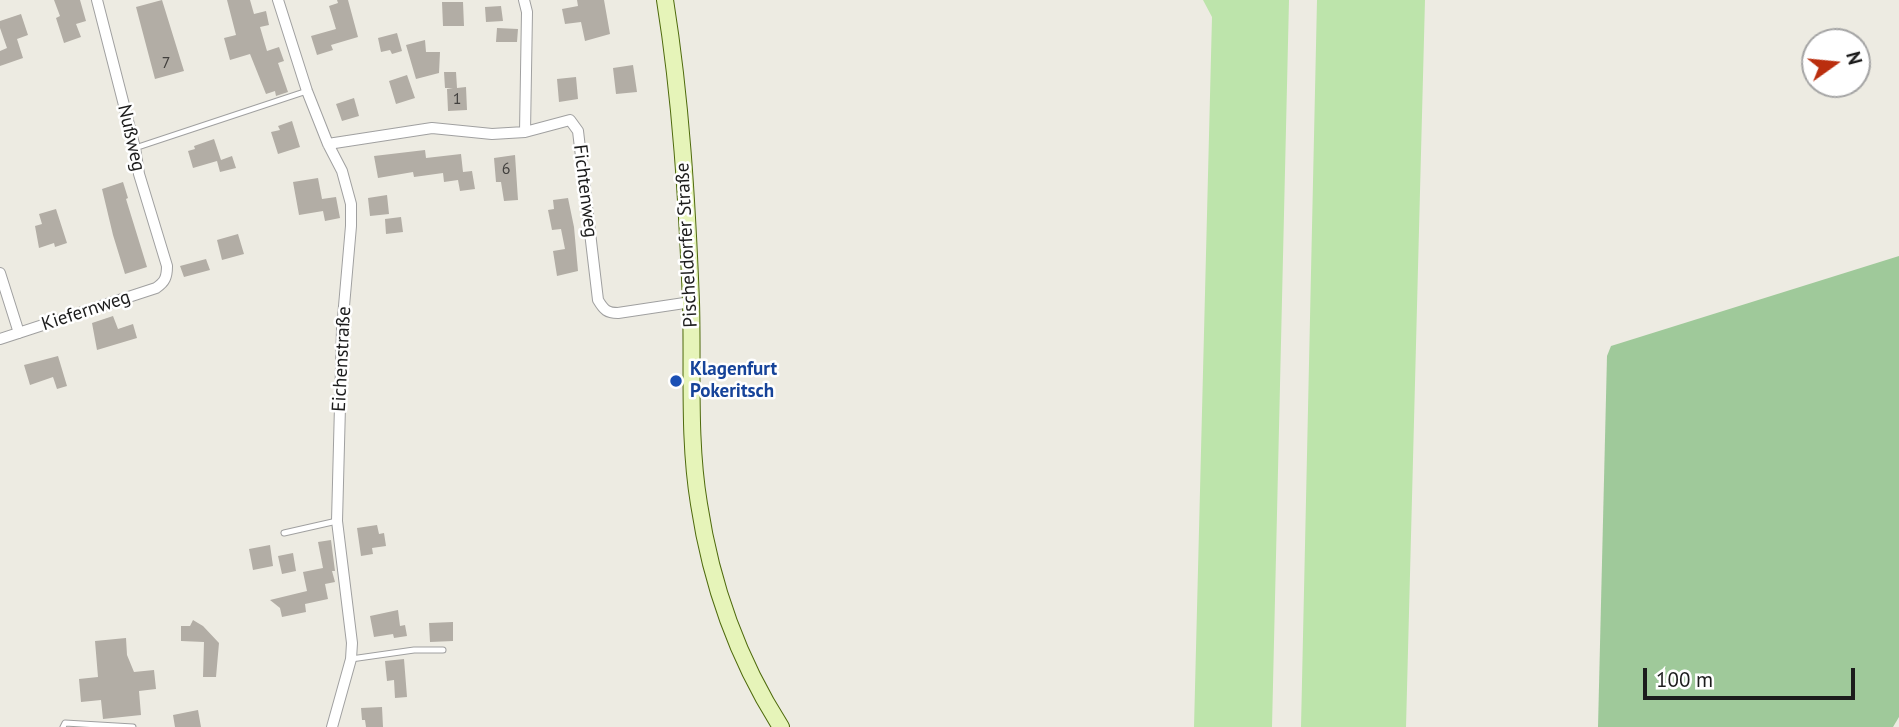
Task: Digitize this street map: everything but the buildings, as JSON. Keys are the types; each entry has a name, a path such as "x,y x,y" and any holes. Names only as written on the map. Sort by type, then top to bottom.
{"main road":[{"name":"Pischeldorfer Straße","path":"665,0 685,167 697,489 711,568 728,621 750,673 781,727"}],"street":[{"name":"Nußweg","path":"97,0 135,148 139,174 167,266 167,276"},
{"name":"Eichenstraße","path":"278,0 307,91 342,171 351,204 342,329 337,522 352,643 351,659 332,727"},
{"path":"328,144 432,128 492,134 525,132 527,12 524,0"},
{"name":"Fichtenweg","path":"525,132 570,120 578,131 598,300 603,310 618,313 691,302"},
{"path":"0,273 19,333"},
{"name":"Kiefernweg","path":"0,339 156,288 167,276"}],"lane":[{"path":"135,148 307,91"},
{"path":"284,533 337,522"},
{"path":"351,659 414,649 443,650"},
{"path":"63,727 65,723 133,727"}],"green space":[{"path":"1203,0 1289,0 1272,727 1194,727 1212,17"},
{"path":"1317,0 1425,0 1406,727 1301,727"},
{"path":"1899,256 1899,717 1893,727 1598,727 1607,356 1611,346"}],"place":[{"name":"Klagenfurt Pokeritsch","path":"676,381"}]}
